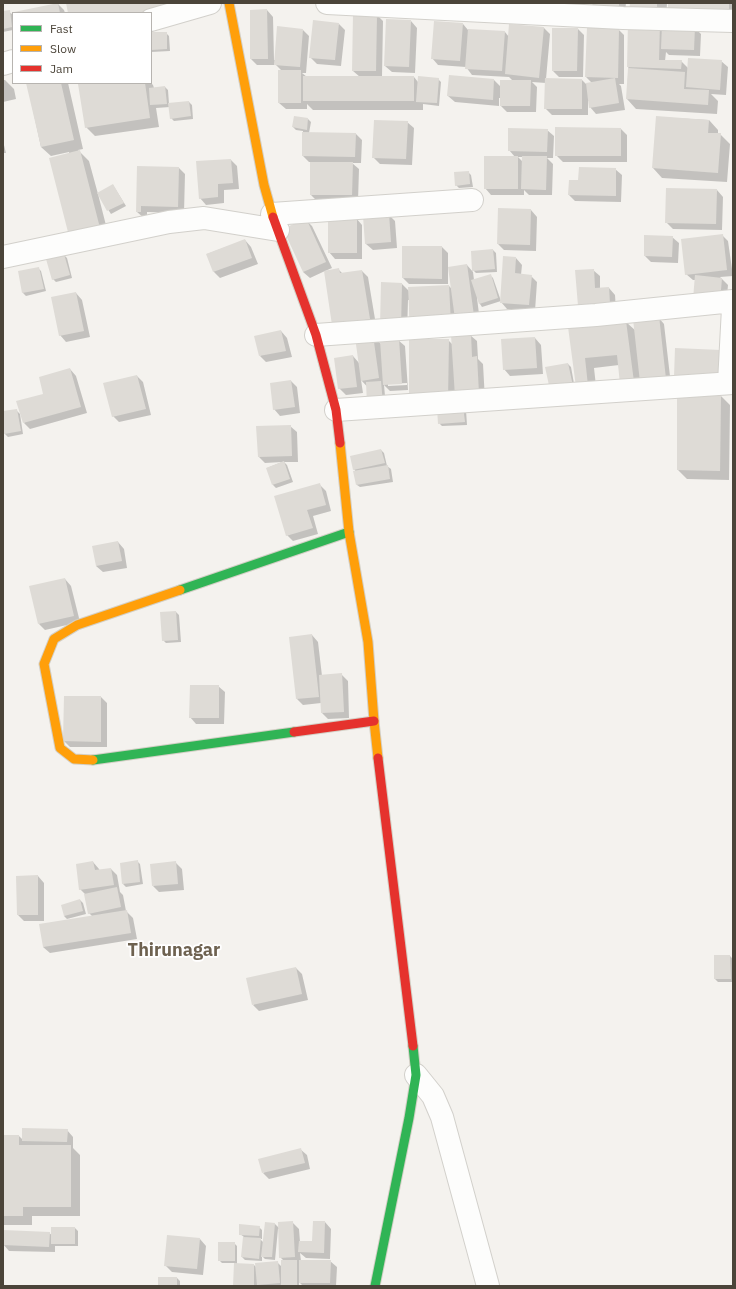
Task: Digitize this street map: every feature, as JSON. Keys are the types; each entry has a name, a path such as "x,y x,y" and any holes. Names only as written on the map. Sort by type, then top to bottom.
{"street":[{"path":"152,20 210,3"},
{"path":"228,3 264,185 275,222 316,335 336,410 350,532 368,642 374,720 416,1075 409,1118 375,1286"},
{"path":"327,3 623,18 733,21"},
{"path":"3,256 169,222 204,218 275,222 472,200"},
{"path":"316,335 596,315 733,301"},
{"path":"336,410 731,383 733,308"},
{"path":"350,532 77,625 54,639 44,664 60,748 74,759 95,760 374,720"},
{"path":"416,1075 433,1096 442,1117 488,1286"}],"building":[{"path":"58,3 60,12 14,12"},
{"path":"66,3 174,3 175,5 143,12 68,12"},
{"path":"619,3 619,7 589,4"},
{"path":"630,3 657,3 657,13 629,12"},
{"path":"668,3 729,3 729,14 668,14"},
{"path":"267,9 268,59 250,59 250,10"},
{"path":"10,10 12,27 3,29 3,11"},
{"path":"353,14 377,14 376,71 352,71"},
{"path":"386,19 411,20 409,67 384,66"},
{"path":"313,20 339,23 335,60 309,58"},
{"path":"434,21 463,23 460,61 431,59"},
{"path":"628,21 660,22 659,60 682,60 681,69 627,67"},
{"path":"509,24 544,27 539,78 505,74"},
{"path":"662,25 695,26 694,50 661,49"},
{"path":"277,26 303,29 300,67 274,65"},
{"path":"587,27 619,28 618,78 585,77"},
{"path":"552,28 578,28 577,71 552,71"},
{"path":"468,29 505,31 502,71 465,69"},
{"path":"152,32 167,32 167,49 152,50"},
{"path":"688,58 722,60 720,90 686,87"},
{"path":"628,68 685,72 684,89 709,90 708,105 626,99"},
{"path":"278,70 301,70 301,103 278,103"},
{"path":"449,75 494,79 493,100 447,96"},
{"path":"303,76 414,76 414,101 303,101"},
{"path":"418,76 439,78 437,103 416,102"},
{"path":"545,78 582,79 582,109 544,109"},
{"path":"615,78 619,103 589,108 586,83"},
{"path":"500,80 531,80 530,106 500,106"},
{"path":"26,84 61,84 74,140 41,147"},
{"path":"78,84 145,84 150,118 85,128"},
{"path":"165,86 167,104 150,105 149,88"},
{"path":"189,101 191,116 170,119 168,103"},
{"path":"294,116 308,118 307,130 292,127"},
{"path":"656,116 709,120 708,133 721,133 718,173 652,168"},
{"path":"374,120 408,121 406,159 372,158"},
{"path":"555,127 621,128 621,156 555,156"},
{"path":"508,128 548,129 547,152 508,151"},
{"path":"302,132 356,133 355,157 302,156"},
{"path":"80,150 100,228 69,236 49,158"},
{"path":"484,156 518,156 518,189 484,189"},
{"path":"522,156 547,156 546,190 521,189"},
{"path":"231,159 233,183 218,184 218,197 199,199 196,161"},
{"path":"310,162 353,162 352,195 310,195"},
{"path":"137,166 179,167 178,207 141,206 141,212 136,212"},
{"path":"579,167 616,168 616,196 568,195 569,180 578,180"},
{"path":"469,171 470,184 455,186 454,172"},
{"path":"113,184 124,203 107,211 97,193"},
{"path":"666,188 717,189 716,224 665,223"},
{"path":"498,208 531,209 530,245 497,244"},
{"path":"389,214 391,242 365,244 363,216"},
{"path":"328,217 357,217 357,253 328,253"},
{"path":"306,218 326,262 303,272 283,229"},
{"path":"723,234 727,270 685,275 681,239"},
{"path":"644,235 673,236 672,257 644,256"},
{"path":"245,239 252,258 213,272 206,254"},
{"path":"402,246 442,246 442,279 402,278"},
{"path":"493,249 495,269 472,271 471,251"},
{"path":"64,254 70,275 52,280 46,259"},
{"path":"503,256 516,257 515,273 532,275 529,305 500,303"},
{"path":"467,264 474,316 455,319 448,267"},
{"path":"39,267 44,289 22,293 18,271"},
{"path":"339,268 340,273 362,270 370,319 332,325 324,271"},
{"path":"594,269 595,288 609,287 610,304 578,306 575,270"},
{"path":"491,274 498,298 479,304 471,280"},
{"path":"695,275 722,278 720,301 693,299"},
{"path":"381,282 402,283 401,327 380,326"},
{"path":"449,285 451,324 410,326 408,287"},
{"path":"76,292 84,331 59,336 51,297"},
{"path":"659,316 666,379 640,382 633,319"},
{"path":"626,321 634,382 620,384 617,355 585,358 588,386 576,387 568,327"},
{"path":"281,330 286,351 259,356 254,336"},
{"path":"471,334 472,357 477,356 479,394 455,396 451,335"},
{"path":"373,335 379,378 361,381 355,337"},
{"path":"535,337 537,368 503,370 501,339"},
{"path":"399,339 402,384 383,385 380,340"},
{"path":"409,339 449,339 448,398 409,398"},
{"path":"675,348 721,350 721,379 674,377"},
{"path":"353,355 357,387 338,389 334,358"},
{"path":"568,363 573,386 550,390 545,367"},
{"path":"70,368 81,407 23,423 16,401 43,394 39,377"},
{"path":"137,375 146,409 112,417 103,383"},
{"path":"291,380 295,407 273,410 270,383"},
{"path":"381,381 383,404 367,405 366,382"},
{"path":"677,394 721,394 720,471 677,470"},
{"path":"463,406 465,422 438,424 437,408"},
{"path":"17,409 21,431 4,434 3,411"},
{"path":"291,425 292,456 258,457 256,426"},
{"path":"381,449 385,463 353,470 350,456"},
{"path":"284,461 290,479 272,485 266,468"},
{"path":"388,465 390,479 356,485 353,471"},
{"path":"320,483 326,505 307,510 313,528 286,536 274,496"},
{"path":"118,541 122,561 96,566 92,546"},
{"path":"65,578 74,616 38,624 29,586"},
{"path":"176,611 178,640 162,641 160,612"},
{"path":"312,634 319,697 296,699 289,637"},
{"path":"342,673 344,712 321,713 319,675"},
{"path":"190,685 219,685 219,718 189,718"},
{"path":"64,696 101,696 101,742 63,741"},
{"path":"138,860 140,882 122,884 120,863"},
{"path":"93,861 95,870 111,868 114,885 79,890 76,864"},
{"path":"176,861 178,884 152,886 150,864"},
{"path":"38,875 38,915 17,915 16,876"},
{"path":"117,887 121,907 88,914 84,894"},
{"path":"80,899 83,911 64,916 61,905"},
{"path":"127,910 131,933 43,947 39,924"},
{"path":"714,955 730,955 731,979 714,979"},
{"path":"296,967 302,994 252,1005 246,978"},
{"path":"22,1128 68,1129 67,1142 22,1141"},
{"path":"3,1135 19,1135 19,1145 71,1145 71,1207 23,1207 23,1216 3,1216"},
{"path":"301,1148 305,1163 262,1173 258,1159"},
{"path":"293,1221 295,1257 279,1258 278,1222"},
{"path":"313,1221 325,1221 324,1253 298,1252 299,1241 312,1241"},
{"path":"265,1222 275,1223 272,1257 261,1257"},
{"path":"239,1224 260,1226 259,1236 239,1235"},
{"path":"51,1227 75,1227 75,1244 51,1244"},
{"path":"3,1230 50,1232 49,1247 3,1245"},
{"path":"167,1235 200,1238 197,1269 164,1266"},
{"path":"243,1237 261,1238 259,1259 241,1257"},
{"path":"218,1242 235,1242 235,1261 218,1261"},
{"path":"281,1260 297,1260 297,1286 281,1286"},
{"path":"299,1260 331,1260 330,1283 299,1283"},
{"path":"278,1261 280,1283 257,1285 255,1263"},
{"path":"234,1263 254,1264 254,1286 233,1286"},
{"path":"158,1277 177,1277 177,1286 158,1286"}],"traffic: fast":[{"path":"180,590 349,532"},
{"path":"93,760 294,732"},
{"path":"375,1286 409,1118 416,1075 413,1046"}],"traffic: slow":[{"path":"229,3 264,185 273,217"},
{"path":"340,443 349,532 368,642 378,758"},
{"path":"93,760 74,759 60,748 44,664 54,639 77,625 180,590"}],"traffic: jam":[{"path":"273,217 316,335 336,410 340,443"},
{"path":"294,732 374,721"},
{"path":"378,758 413,1046"}],"district":[{"name":"Thirunagar","path":"174,951"}]}
